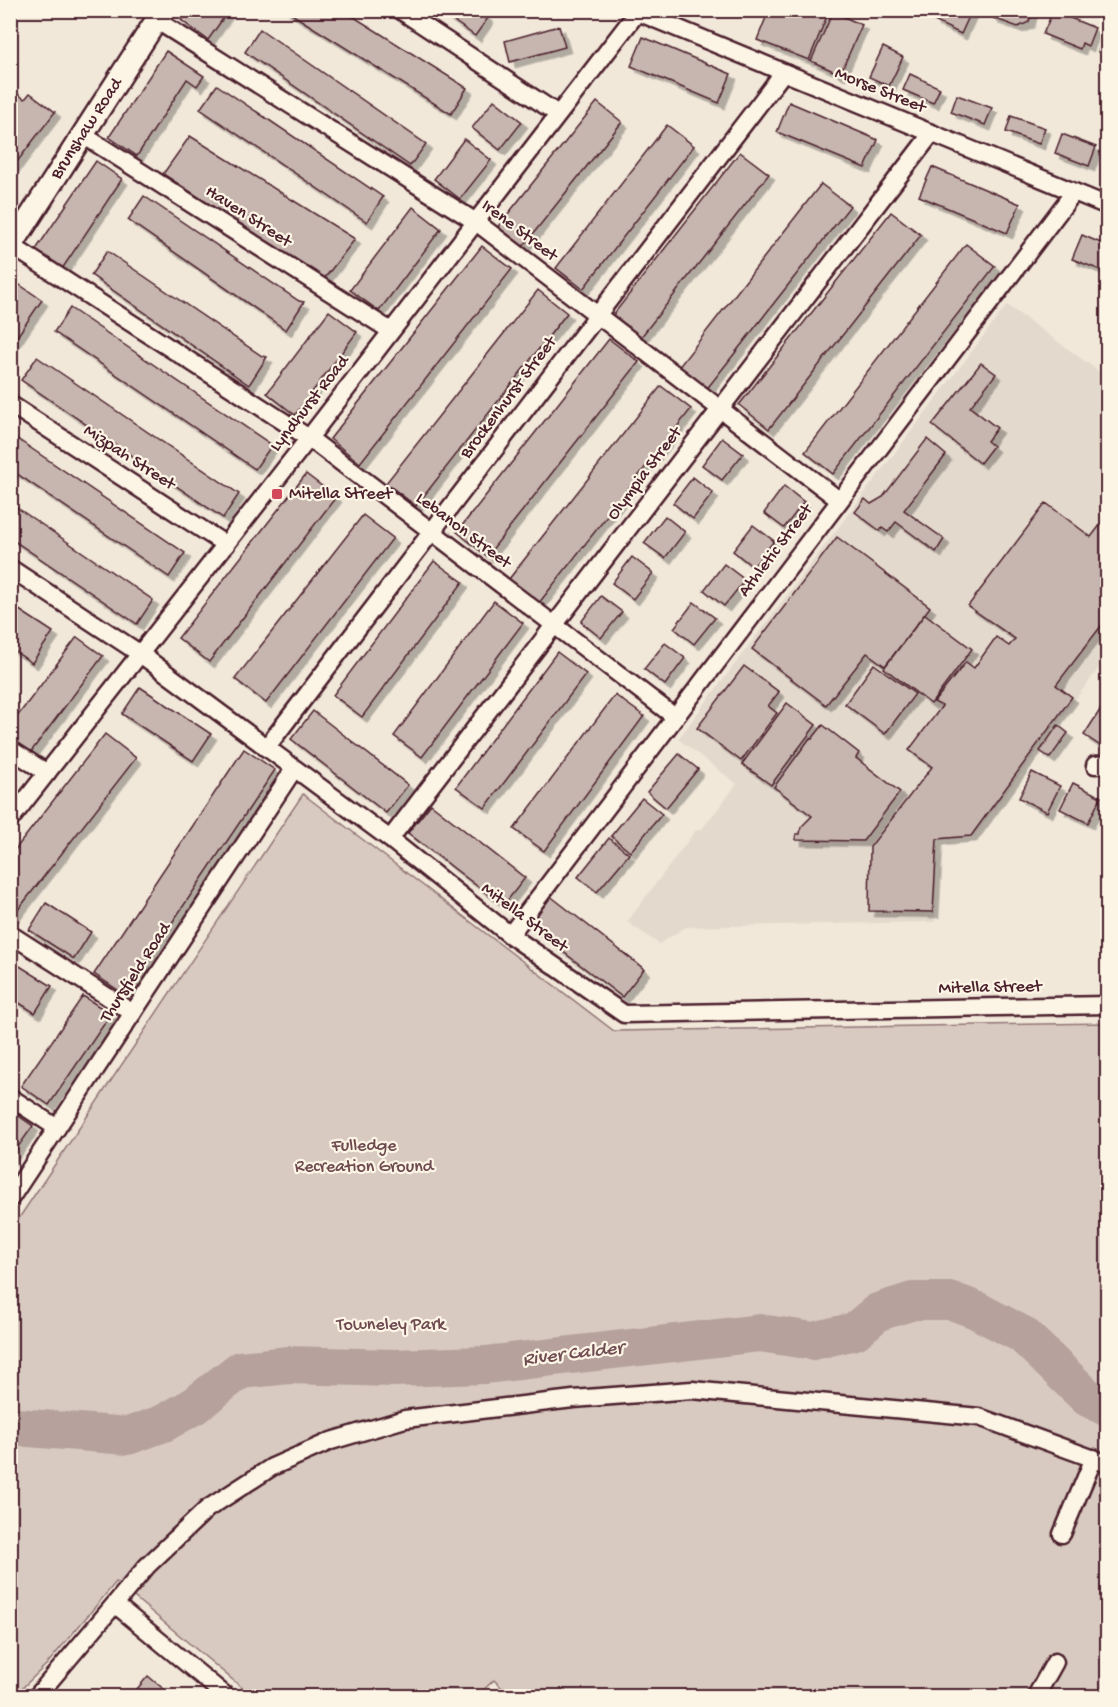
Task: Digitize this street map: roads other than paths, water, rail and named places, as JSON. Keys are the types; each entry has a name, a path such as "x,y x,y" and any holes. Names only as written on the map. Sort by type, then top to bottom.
{"street":[{"path":"400,10 558,114"},
{"name":"Lyndhurst Road","path":"10,820 639,11"},
{"name":"Morse Street","path":"639,11 783,73 1107,206"},
{"name":"Brunshaw Road","path":"11,247 159,15"},
{"name":"Irene Street","path":"159,15 476,222 839,500"},
{"name":"Brockenhurst Street","path":"266,748 783,73"},
{"name":"Olympia Street","path":"390,839 932,133"},
{"name":"Haven Street","path":"83,135 391,331"},
{"name":"Athletic Street","path":"510,934 1074,192"},
{"name":"Lebanon Street","path":"11,247 309,438 675,717"},
{"name":"Mizpah Street","path":"10,404 226,545"},
{"name":"Mitella Street","path":"10,568 139,653 390,839 510,934 624,1014 1107,1005"},
{"path":"10,749 47,773"},
{"name":"Thursfield Road","path":"10,1198 294,769"},
{"path":"10,934 133,1013"},
{"path":"10,1097 57,1128"},
{"path":"37,1696 147,1566 207,1509 282,1463 331,1441 405,1419 573,1399 692,1390 979,1418 1101,1461 1062,1534"},
{"path":"116,1605 226,1696"},
{"path":"1036,1696 1055,1662"}],"waterway":[{"name":"River Calder","path":"10,1429 16,1427 128,1436 164,1423 194,1406 240,1370 289,1365 394,1368 485,1365 760,1333 813,1341 855,1331 878,1312 913,1301 952,1301 976,1310 1023,1335 1088,1398 1108,1408"}],"place":[{"name":"Mitella Street","path":"277,494"}],"park label":[{"name":"Fulledge Recreation Ground","path":"364,1156"},
{"name":"Towneley Park","path":"391,1325"}]}
